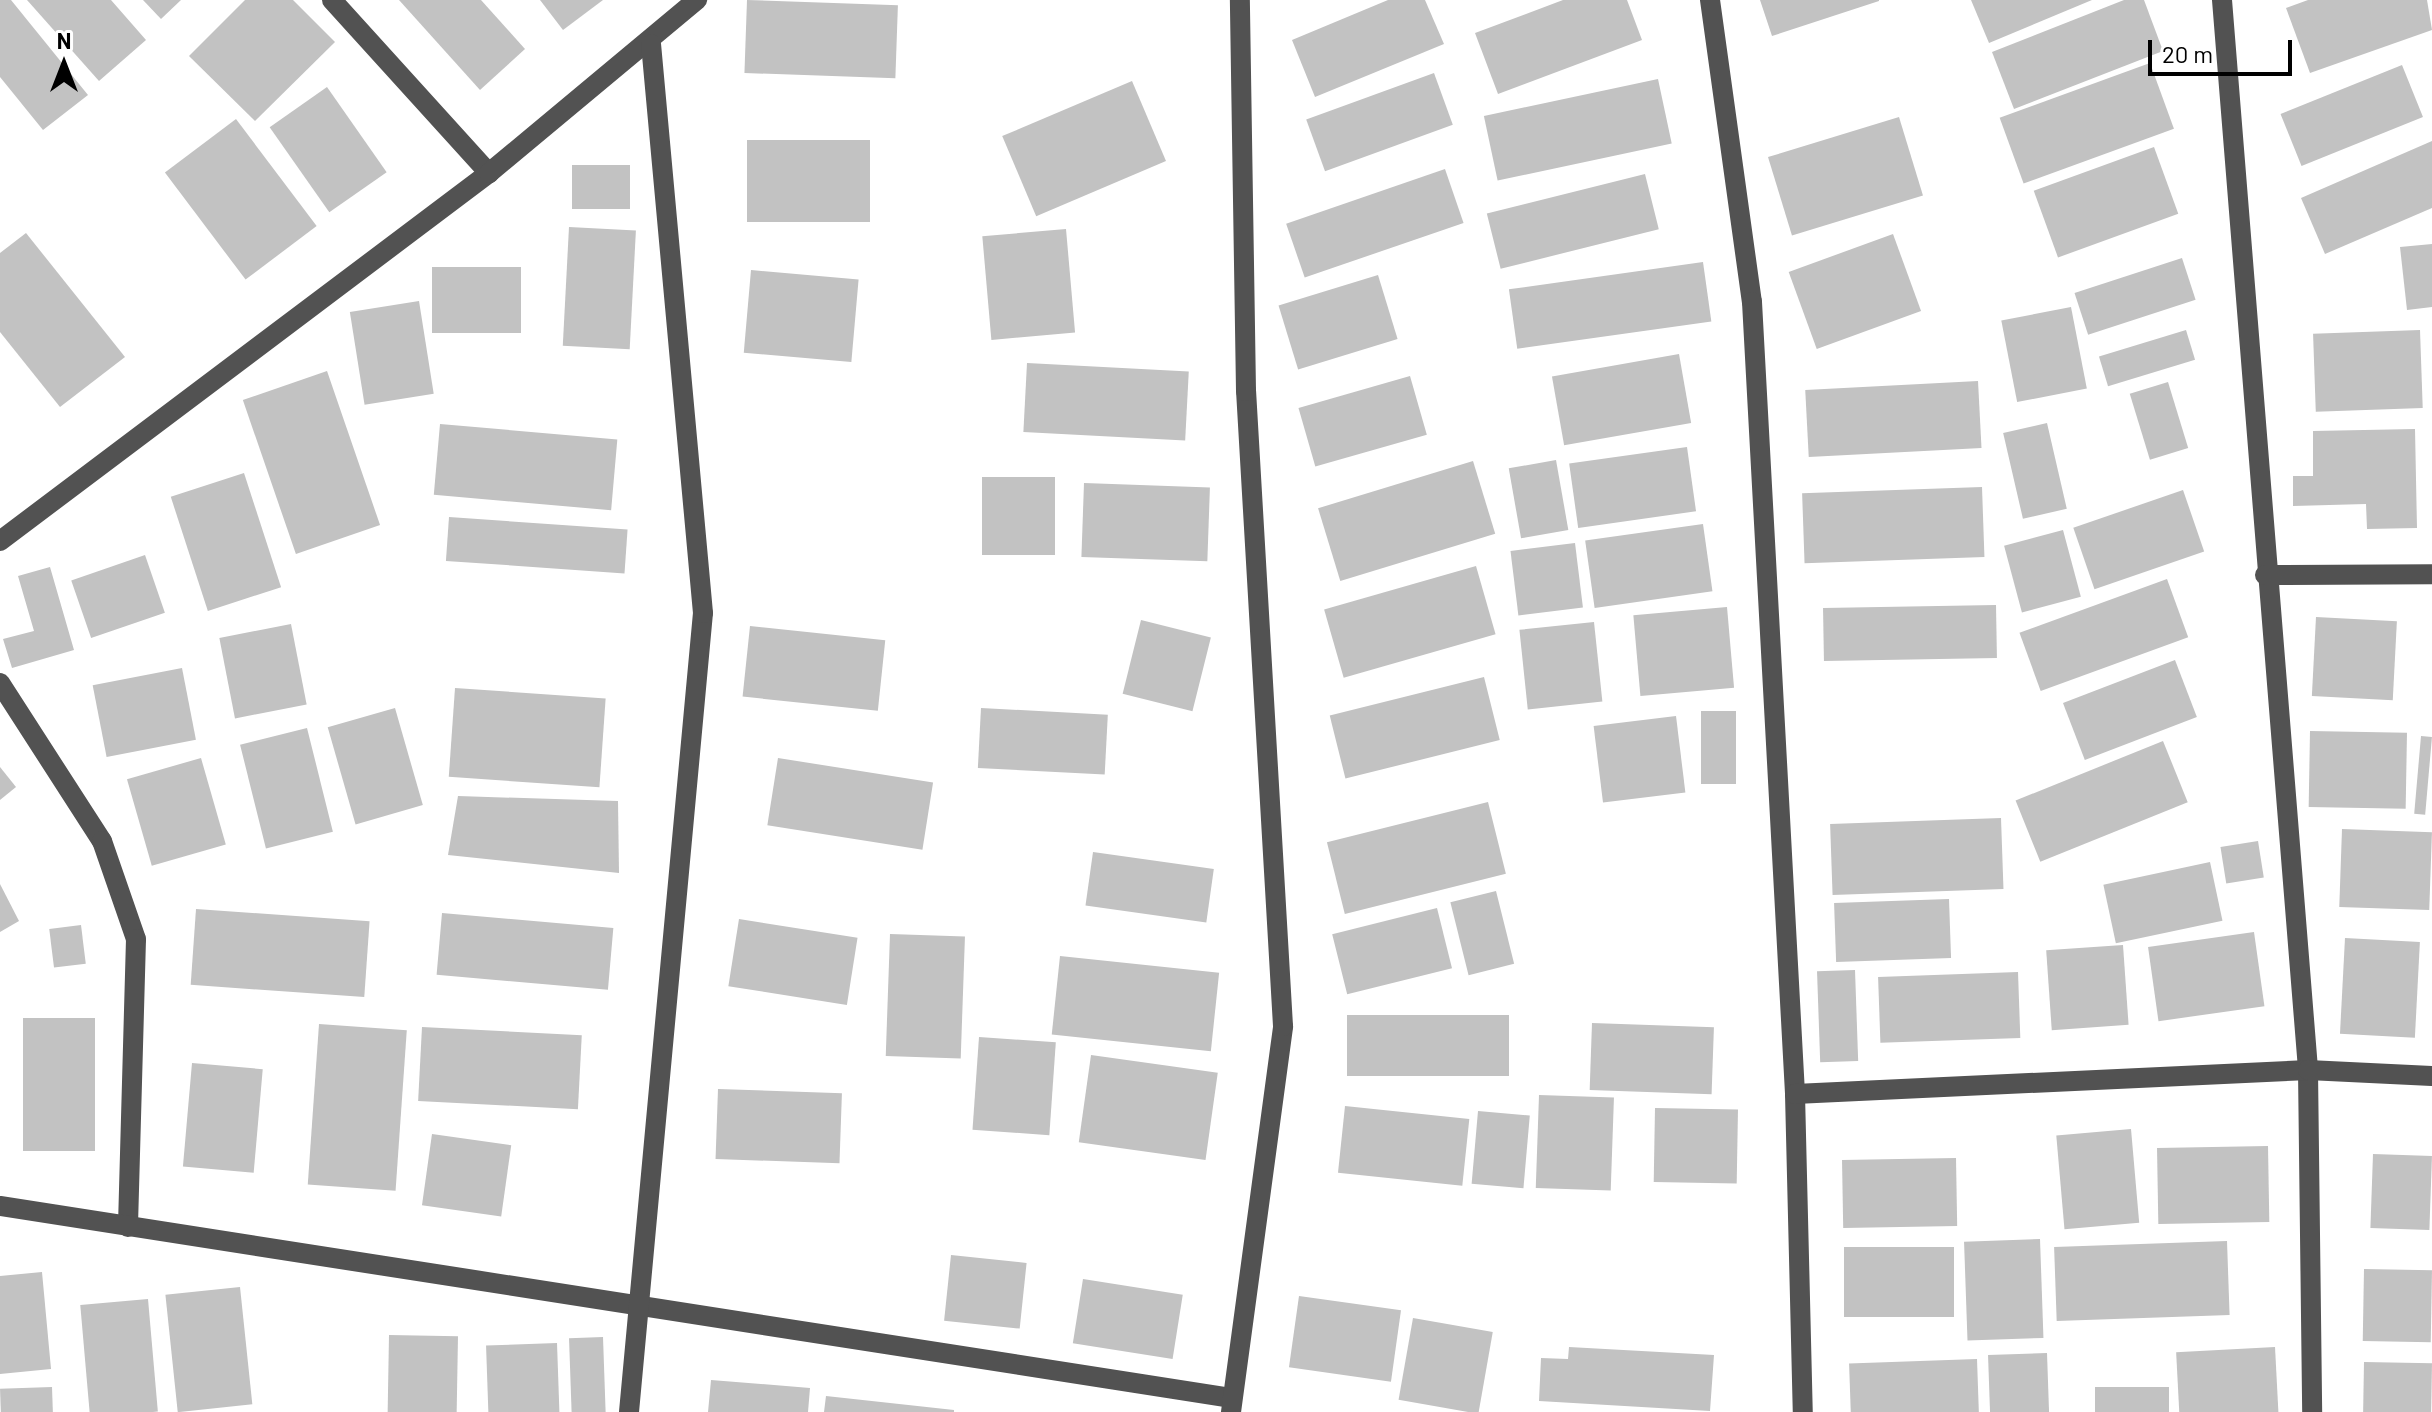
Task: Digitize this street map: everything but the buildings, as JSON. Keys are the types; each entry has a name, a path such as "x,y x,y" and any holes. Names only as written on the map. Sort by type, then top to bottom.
{"street":[{"path":"332,0 489,173"},
{"path":"0,541 489,173 651,44 697,0"},
{"path":"0,1206 1231,1405 1283,1026 1246,391 1240,0"},
{"path":"1710,0 1752,302 1795,1094 1803,1412"},
{"path":"2222,0 2265,575 2308,1070 2312,1412"},
{"path":"629,1412 636,1309 703,613 651,44"},
{"path":"2265,575 2432,574"},
{"path":"0,683 102,841 136,939 128,1227"},
{"path":"1795,1094 2308,1070 2432,1076"}]}
